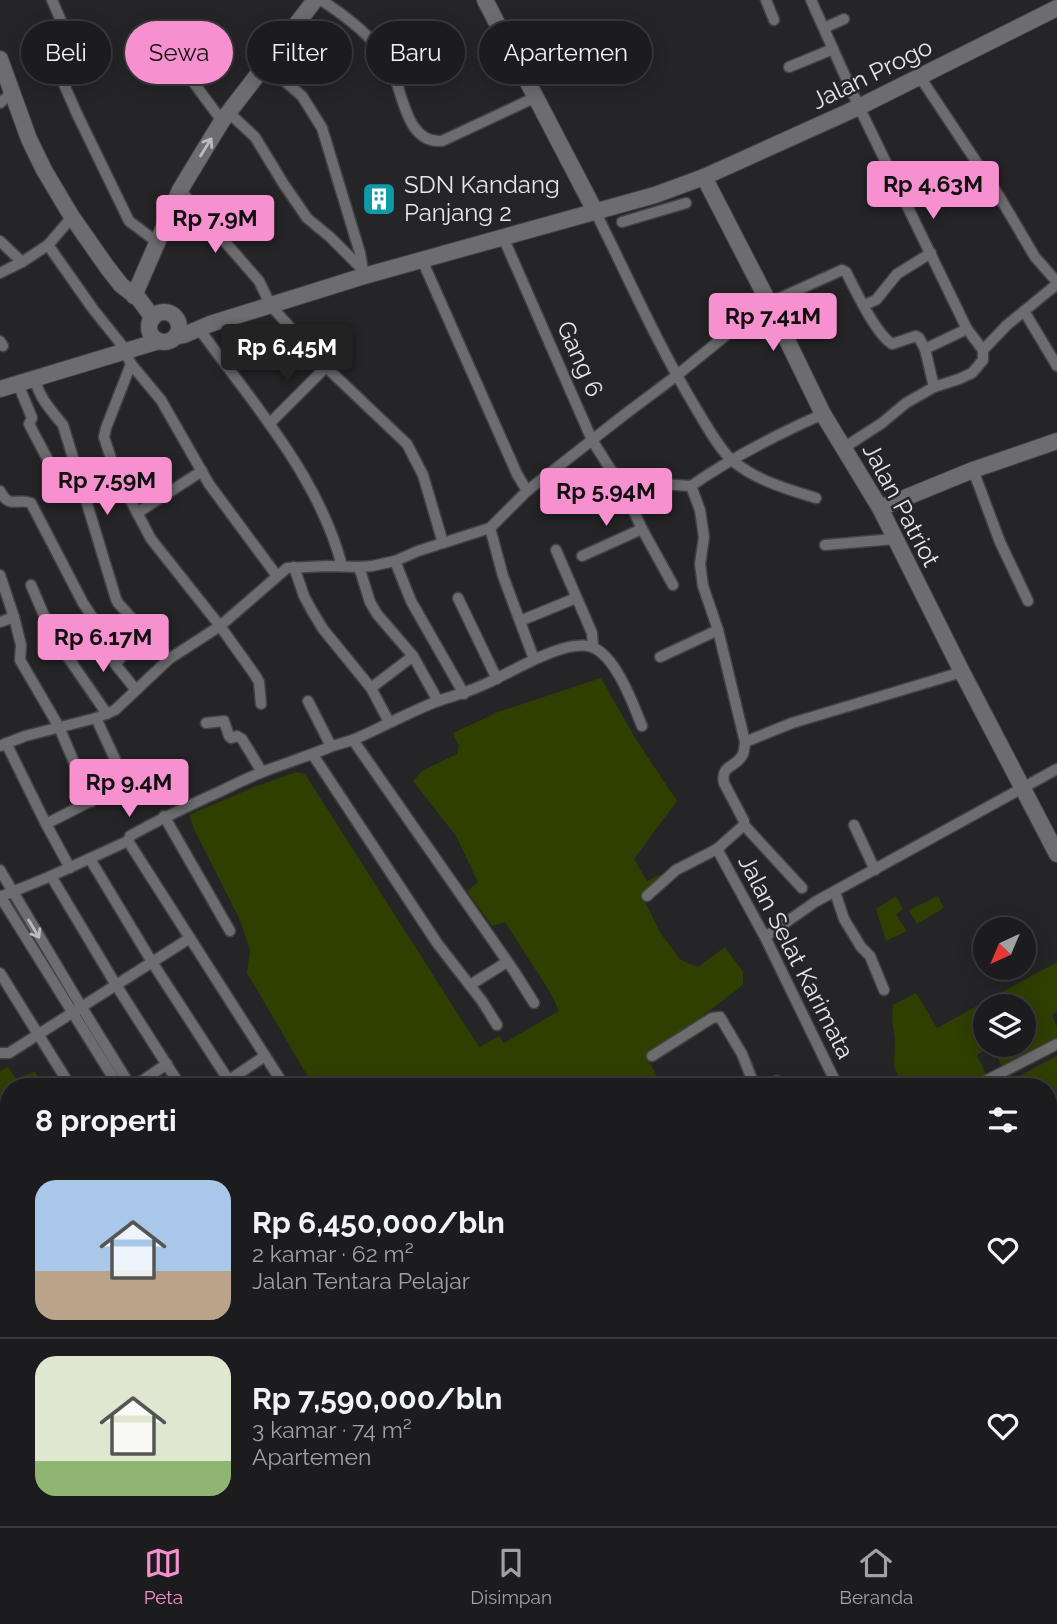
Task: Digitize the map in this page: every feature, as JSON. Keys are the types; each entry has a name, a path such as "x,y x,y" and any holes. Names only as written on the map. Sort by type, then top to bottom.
{"street":[{"path":"52,0 79,65 64,82 77,114 129,220 157,242"},
{"path":"299,21 315,0"},
{"path":"321,0 362,30 388,60 414,127 433,142 442,141 536,96"},
{"path":"485,0 595,211 676,376 708,429 732,460 757,477 816,498"},
{"path":"766,0 774,20"},
{"path":"811,0 859,107 967,329 983,351 983,360 972,373 933,387 906,402 882,423 845,447"},
{"name":"Jalan Progo","path":"160,323 178,322 176,336 364,273 422,260 595,211 657,203 704,177 859,107 1055,12"},
{"path":"824,28 844,19"},
{"path":"789,67 833,49"},
{"path":"0,59 29,139 72,217 121,285 160,323 204,327 299,468 322,508 336,542 342,566"},
{"path":"920,77 999,196 1035,257 1057,283 1007,325 983,351"},
{"path":"197,84 226,117 255,137 307,218 330,237 364,273"},
{"path":"136,298 180,190 250,84"},
{"path":"288,84 302,96 322,128 364,273"},
{"path":"0,103 13,92"},
{"name":"Jalan Patriot","path":"704,177 823,414 880,508 1057,854"},
{"path":"180,190 259,281 271,306 327,367 407,444 423,474 443,543"},
{"path":"622,222 657,203 686,202"},
{"path":"0,273 48,245 72,217"},
{"name":"Gang 6","path":"503,237 592,440 626,494 673,585"},
{"path":"0,242 22,262"},
{"path":"48,245 93,309 127,350 161,400 209,484 277,576"},
{"path":"864,305 876,300 897,274 931,253"},
{"path":"422,260 527,491"},
{"path":"70,868 3,744 101,716 119,706 169,659 220,625 287,568 359,567 395,561 490,528 527,491 741,323 769,303 842,270 846,272 889,343 894,344 916,336 919,338 925,349 933,387"},
{"path":"1024,311 1057,366"},
{"path":"0,380 127,350 160,323"},
{"path":"925,349 967,329"},
{"path":"127,350 104,437 115,471 151,539 220,625 255,674 261,704"},
{"path":"0,389 35,380 78,362"},
{"path":"270,424 327,367"},
{"path":"35,380 39,394 63,425 118,603 169,659"},
{"path":"18,384 32,418 29,424 48,460"},
{"path":"626,494 646,483 691,486 732,460 823,414"},
{"path":"880,508 973,470 1057,441"},
{"path":"973,470 1000,542 1028,601"},
{"path":"137,513 202,471"},
{"path":"691,486 700,510 704,537 701,564 703,586 718,630 745,742 792,723 962,672"},
{"path":"0,491 8,501 31,503 83,603 120,659 115,664 136,690"},
{"path":"490,528 503,576 534,659"},
{"path":"582,556 642,529"},
{"path":"825,545 894,539"},
{"path":"556,550 592,633 593,647"},
{"path":"395,561 411,600 464,694"},
{"path":"294,567 304,596 323,629 371,688 389,722"},
{"path":"359,567 370,602 377,614 413,656 438,701"},
{"path":"0,575 14,617 21,647 20,660 59,727 91,802"},
{"path":"31,585 52,634 101,716 126,783 46,824"},
{"path":"458,598 497,680"},
{"path":"520,621 576,598"},
{"path":"0,622 14,617"},
{"path":"660,657 718,630"},
{"path":"126,1078 0,897 128,841 130,836 164,816 262,772 353,740 438,701 464,694 497,680 534,659 564,648 593,647 610,662 629,693 642,726"},
{"path":"371,688 413,656"},
{"path":"308,701 331,746"},
{"path":"205,723 222,720 225,722 229,736 242,738 262,772"},
{"path":"353,740 534,1003"},
{"name":"Jalan Selat Karimata","path":"745,742 741,758 725,770 722,777 744,825 717,849 765,937 834,1078"},
{"path":"313,755 437,943 497,1025"},
{"path":"765,937 815,902 1057,769"},
{"path":"164,816 230,931"},
{"path":"744,825 802,888"},
{"path":"854,825 875,870"},
{"path":"128,841 279,1078"},
{"path":"647,896 676,870 717,849"},
{"path":"90,859 223,1078"},
{"path":"0,870 114,1078"},
{"path":"51,876 176,1078"},
{"path":"835,892 844,919 860,947 870,956 884,990"},
{"path":"0,1053 9,1053 190,938"},
{"path":"470,985 507,962"},
{"path":"0,972 65,1078"},
{"path":"652,1056 712,1018 720,1017 742,1054 751,1078"},
{"path":"991,1078 1057,1044"},
{"path":"236,1078 265,1056"},
{"path":"146,1078 167,1064"}],"green space":[{"path":"601,678 637,741 677,801 634,859 647,881 659,875 662,879 642,896 661,934 681,960 698,967 725,947 743,972 743,985 646,1056 658,1078 309,1078 247,973 250,950 239,918 189,815 296,772 305,774 479,1047 499,1036 504,1043 559,1011 550,992 505,922 492,926 467,891 478,882 456,836 413,781 422,771 457,754 459,746 453,733 498,712"},
{"path":"896,896 903,909 896,915 907,931 886,941 876,909"},
{"path":"938,896 944,908 917,924 909,910"},
{"path":"1057,962 1057,1012 1052,1015 1057,1027 1057,1047 1006,1075 997,1057 1036,1057 1036,994 999,994 1024,980 1036,980 1036,974"},
{"path":"916,993 937,1028 973,1008 973,1057 978,1057 988,1078 898,1078 894,1065 893,1005"},
{"path":"1057,1056 1057,1078 1015,1078"},
{"path":"8,1067 15,1078 0,1078 0,1071"},
{"path":"35,1071 39,1078 18,1078"}],"place":[{"name":"SDN Kandang Panjang 2","path":"379,199"}]}
